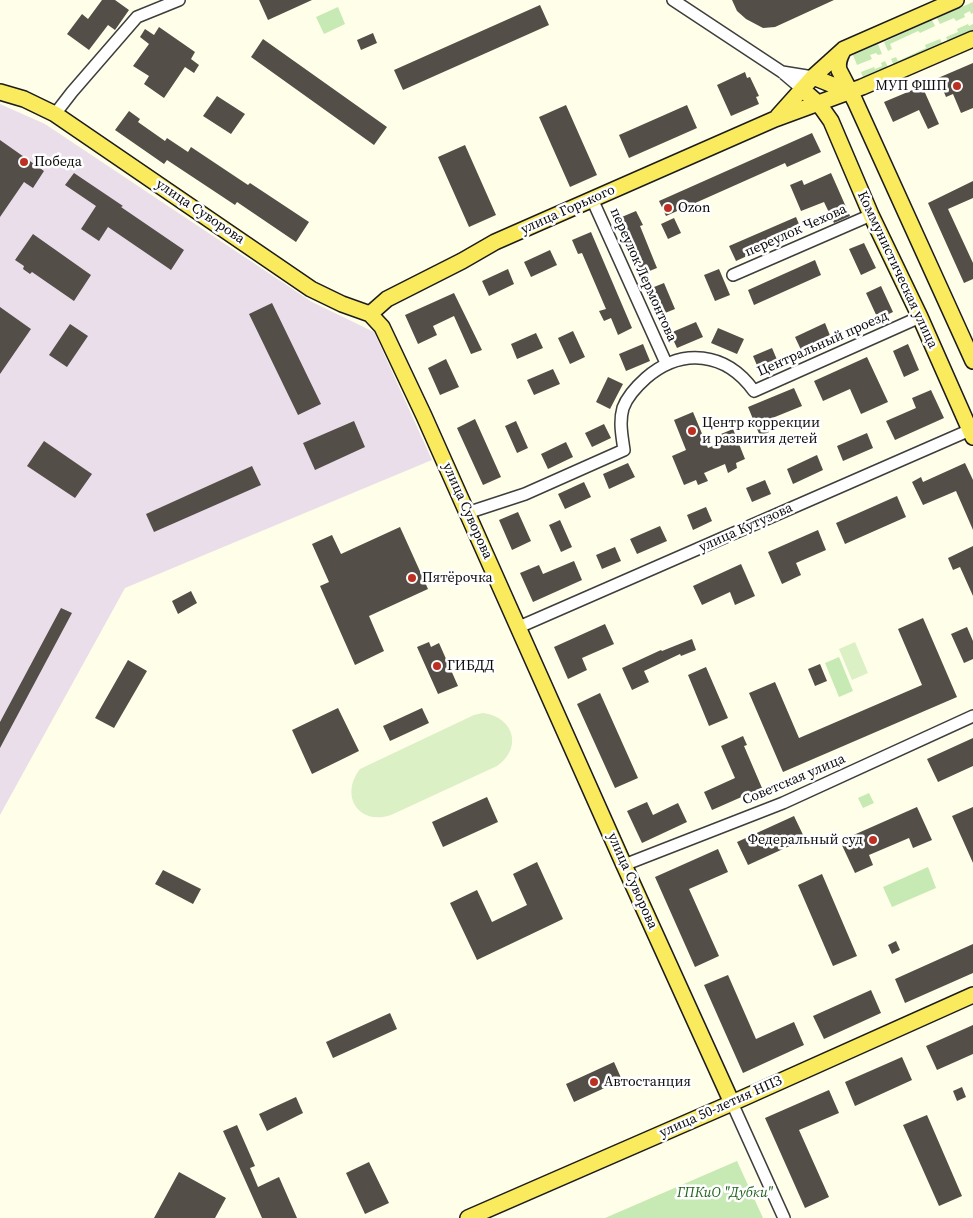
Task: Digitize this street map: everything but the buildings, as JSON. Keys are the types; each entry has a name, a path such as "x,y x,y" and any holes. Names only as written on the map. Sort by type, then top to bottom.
{"main road":[{"path":"775,119 813,76 844,49 956,0"},
{"name":"улица Горького","path":"370,314 387,298 462,261 494,242 775,119 850,92 973,39"},
{"path":"844,49 837,65 973,361"},
{"path":"813,76 850,92"},
{"name":"Коммунистическая улица","path":"802,89 819,104 831,121 871,215 972,432"},
{"name":"улица Суворова","path":"0,92 24,99 55,114 311,289 342,304 370,314 382,326 732,1103"},
{"name":"улица 50-летия НПЗ","path":"468,1218 973,995"}],"street":[{"path":"55,114 137,17 179,0"},
{"path":"673,0 782,72 802,89"},
{"path":"782,72 813,76"},
{"name":"переулок Лермонтова","path":"592,199 666,363"},
{"name":"переулок Чехова","path":"733,275 871,215"},
{"name":"Центральный проезд","path":"467,513 525,494 624,450 620,429 623,408 636,386 666,363 680,359 704,357 729,366 746,380 754,391 920,317"},
{"name":"улица Кутузова","path":"519,627 972,432"},
{"name":"Советская улица","path":"624,865 783,803 973,716"},
{"name":"улица Суворова","path":"732,1103 784,1218"}],"shaded area":[{"path":"0,104 45,124 312,302 374,332 432,460 125,588 0,815"}],"green space":[{"path":"973,2 973,13 971,14 970,11 964,14 965,17 956,21 954,18 940,24 937,18"},
{"path":"338,7 345,24 324,34 316,17"},
{"path":"932,20 935,26 920,33 918,31 890,44 892,49 888,51 884,42"},
{"path":"968,24 969,26 973,24 973,31 948,42 946,37 958,32 957,29"},
{"path":"940,39 943,45 894,66 891,59 896,57 898,61 926,48 925,45"},
{"path":"878,44 882,54 870,55 872,59 857,65 853,55"},
{"path":"885,61 889,69 864,80 861,72 882,66 881,63"},
{"path":"855,642 868,673 852,680 839,649"},
{"path":"839,657 853,691 839,697 825,663"},
{"path":"483,713 502,720 511,734 510,751 497,766 391,815 370,816 356,806 352,798 351,789 360,769 474,715"},
{"path":"869,793 874,803 863,808 858,798"},
{"path":"928,867 936,888 892,907 883,887"},
{"name":"ГПКиО \"Дубки\"","path":"737,1161 763,1218 605,1218"}],"place":[{"name":"МУП ФШП","path":"957,86"},
{"name":"Победа","path":"24,162"},
{"name":"Ozon","path":"668,208"},
{"name":"Центр коррекции и развития детей","path":"692,431"},
{"name":"Пятёрочка","path":"412,578"},
{"name":"ГИБДД","path":"437,666"},
{"name":"Федеральный суд","path":"873,840"},
{"name":"Автостанция","path":"594,1082"}]}
